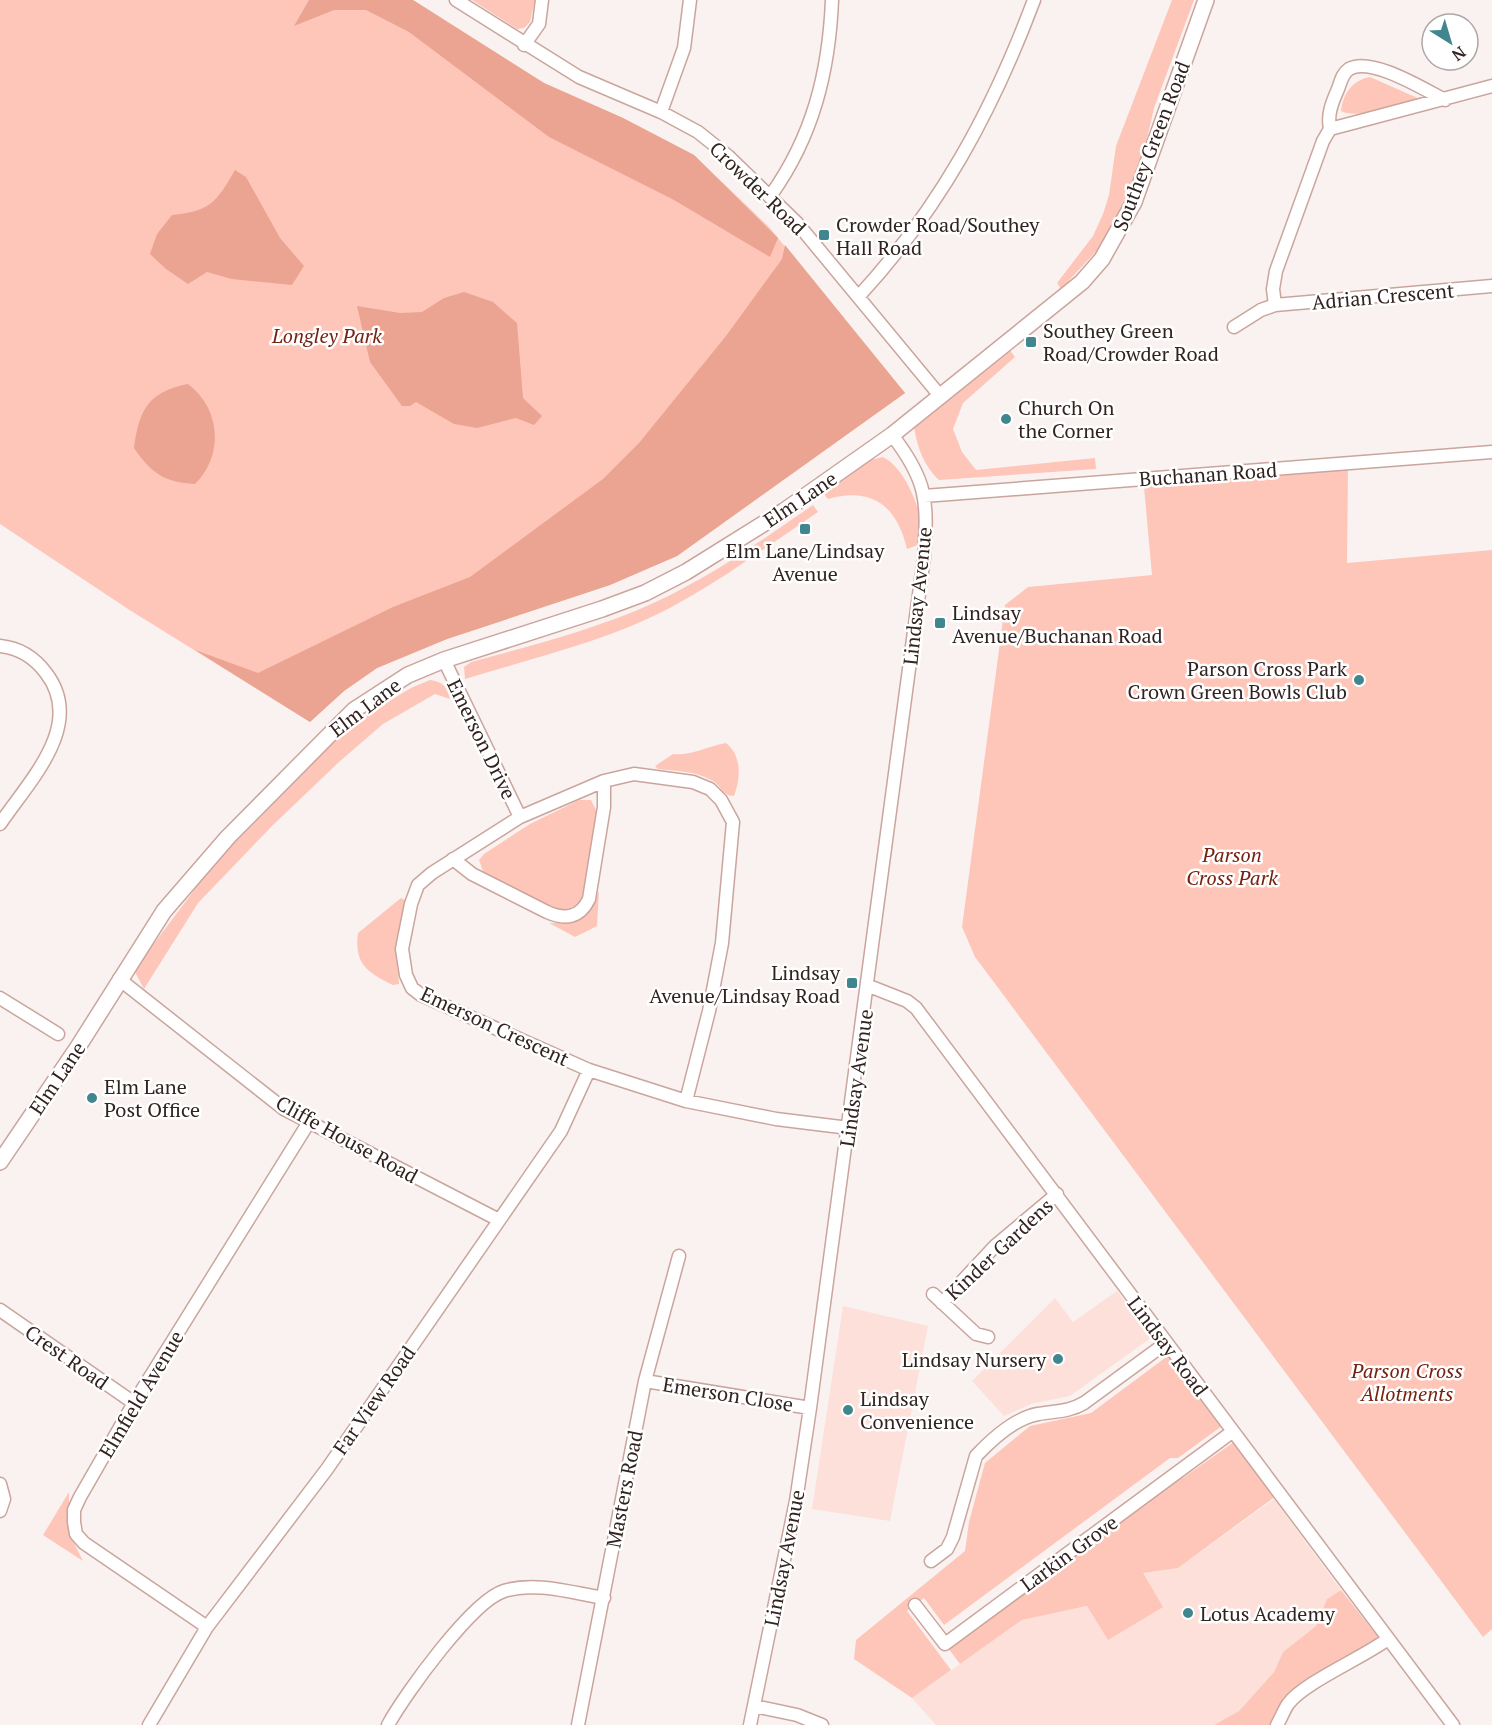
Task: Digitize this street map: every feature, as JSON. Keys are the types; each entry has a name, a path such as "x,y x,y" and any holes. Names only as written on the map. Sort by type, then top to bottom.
{"street":[{"name":"Crowder Road","path":"456,0 524,45 579,77 661,112 705,138 771,195 859,296 941,397"},
{"path":"524,45 539,24 542,0"},
{"path":"661,112 684,48 690,0"},
{"path":"771,195 801,146 817,105 830,40 832,0"},
{"path":"859,296 893,258 928,212 958,164 985,117 1034,0"},
{"name":"Southey Green Road","path":"941,397 1063,299 1102,259 1134,202 1206,0"},
{"path":"1330,129 1329,111 1343,74 1354,67 1372,68 1401,77 1445,100"},
{"path":"1275,305 1273,289 1276,271 1323,141 1330,129 1338,125 1445,100 1492,86"},
{"name":"Adrian Crescent","path":"1234,327 1261,310 1275,305 1492,286"},
{"name":"Elm Lane","path":"0,1162 78,1047 118,979 164,911 196,872 325,736 380,691 408,675 444,660 602,609 645,593 686,572 784,511 892,435 941,397"},
{"name":"Lindsay Avenue","path":"750,1725 796,1501 810,1408 869,986 924,557 924,496 920,477 892,435"},
{"name":"Buchanan Road","path":"924,496 939,493 1492,452"},
{"path":"0,646 17,649 32,657 52,681 61,706 58,735 0,824"},
{"name":"Emerson Drive","path":"444,660 520,817"},
{"name":"Emerson Crescent","path":"686,1101 709,1011 722,943 733,822 716,795 693,782 634,774 604,781 520,817 453,859 418,885 411,904 402,949 406,975 412,988 435,1003 589,1070 686,1101 776,1119 849,1128"},
{"path":"453,859 472,874 559,918 577,915 584,909 589,899 604,807 604,781"},
{"name":"Cliffe House Road","path":"118,979 284,1108 499,1220"},
{"name":"Lindsay Road","path":"869,986 907,1001 916,1008 1453,1725"},
{"path":"0,998 58,1034"},
{"name":"Far View Road","path":"149,1725 207,1627 327,1469 561,1131 589,1070"},
{"name":"Elmfield Avenue","path":"207,1627 84,1543 76,1534 74,1510 134,1403 309,1122"},
{"name":"Kinder Gardens","path":"988,1337 976,1334 938,1298 1057,1194"},
{"name":"Masters Road","path":"578,1725 645,1381 679,1256"},
{"name":"Crest Road","path":"2,1314 134,1403"},
{"path":"931,1561 947,1549 954,1537 976,1456 983,1448 1021,1419 1074,1409 1084,1404 1166,1343"},
{"name":"Emerson Close","path":"645,1381 810,1408"},
{"name":"Larkin Grove","path":"915,1605 945,1644 1232,1432"},
{"path":"0,1484 4,1499 0,1511"},
{"path":"388,1725 463,1622 479,1604 503,1591 525,1587 604,1598"},
{"path":"1277,1725 1289,1703 1305,1688 1356,1661 1388,1639"},
{"path":"754,1706 796,1715 822,1725"}],"shaded area":[{"path":"309,0 413,0 544,83 623,118 694,155 778,238 770,257 674,200 549,137 409,32 366,10 334,10 294,26"},
{"path":"235,170 246,177 280,238 304,266 292,285 232,279 207,272 188,284 166,269 150,254 157,234 172,215 195,211 211,203 217,198"},
{"path":"785,245 905,393 677,556 610,585 447,639 377,668 344,691 310,722 195,650 258,673 393,607 470,577 603,479 639,443 726,336 782,259"},
{"path":"464,292 493,302 517,323 523,398 542,416 534,425 516,418 477,428 454,424 416,402 410,406 402,406 370,362 357,306 400,313 422,312 444,298"},
{"path":"188,384 207,406 215,432 211,460 195,484 167,479 160,475 134,448 139,423 148,405 163,392"},
{"name":"Lindsay Nursery","path":"1117,1291 1152,1337 1070,1396 1031,1404 1004,1416 972,1381 1055,1298 1073,1322"},
{"path":"843,1306 928,1326 890,1521 812,1509"},
{"name":"Lotus Academy","path":"1274,1499 1341,1590 1327,1599 1316,1626 1283,1652 1274,1672 1239,1711 1214,1725 936,1725 912,1698 1022,1620 1088,1606 1143,1573 1178,1568"}],"green space":[{"name":"Longley Park","path":"0,0 413,0 544,83 623,118 694,155 769,227 905,393 677,556 610,585 447,639 377,668 344,691 310,722 128,609 0,524"},
{"path":"472,0 535,0 530,22 524,28 517,29"},
{"path":"1172,0 1194,0 1154,108 1142,161 1130,191 1102,245 1061,289 1057,283 1093,236 1103,214 1109,195 1116,146"},
{"path":"1370,77 1422,100 1369,113 1341,111 1350,88"},
{"path":"1006,345 1015,357 963,403 953,429 962,452 976,470 1095,458 1096,469 939,480 933,474 918,444 913,418"},
{"path":"883,457 900,472 918,508 923,543 907,549 896,521 880,503 857,496 828,499 824,494 870,460"},
{"name":"Parson Cross Park","path":"1348,470 1347,563 1492,550 1492,1629 1483,1637 975,957 962,927 1005,605 1028,587 1152,575 1144,487"},
{"path":"813,505 818,512 726,575 644,621 594,640 465,679 464,667 471,662 602,623 678,591 730,561"},
{"path":"430,680 444,685 450,699 435,694 383,724 339,762 273,825 198,903 144,989 135,972 140,962 217,860 331,744 374,710 411,688"},
{"path":"726,743 735,754 739,768 734,796 726,794 705,777 658,769 655,766 673,754 693,752"},
{"path":"579,800 591,800 597,812 584,893 576,905 568,909 554,908 484,874 479,860 484,854 530,824"},
{"path":"599,891 597,926 575,937 549,923 568,922 581,918 590,908"},
{"path":"401,898 407,901 396,949 399,984 393,985 364,966 358,952 358,933"},
{"path":"1173,1352 1226,1423 1178,1458 1170,1458 944,1625 924,1598 907,1611 951,1670 912,1698 854,1659 856,1640 965,1551 969,1522 985,1463 1030,1426 1091,1413"},
{"path":"1238,1439 1280,1493 1178,1568 1143,1573 1163,1607 1108,1640 1087,1606 1022,1620 960,1664 945,1644 1178,1472 1183,1478"},
{"path":"69,1492 69,1533 83,1561 43,1535"},
{"path":"1341,1590 1378,1637 1359,1652 1297,1687 1269,1725 1214,1725 1239,1711 1274,1672 1283,1652 1316,1626 1327,1599"}],"place":[{"name":"Crowder Road/Southey Hall Road","path":"824,235"},
{"name":"Southey Green Road/Crowder Road","path":"1031,342"},
{"name":"Church On the Corner","path":"1006,419"},
{"name":"Elm Lane/Lindsay Avenue","path":"805,529"},
{"name":"Lindsay Avenue/Buchanan Road","path":"940,623"},
{"name":"Parson Cross Park Crown Green Bowls Club","path":"1359,680"},
{"name":"Lindsay Avenue/Lindsay Road","path":"852,983"},
{"name":"Elm Lane Post Office","path":"92,1098"},
{"name":"Lindsay Nursery","path":"1058,1359"},
{"name":"Lindsay Convenience","path":"848,1410"},
{"name":"Lotus Academy","path":"1188,1613"}],"park label":[{"name":"Parson Cross Allotments","path":"1407,1382"}]}
